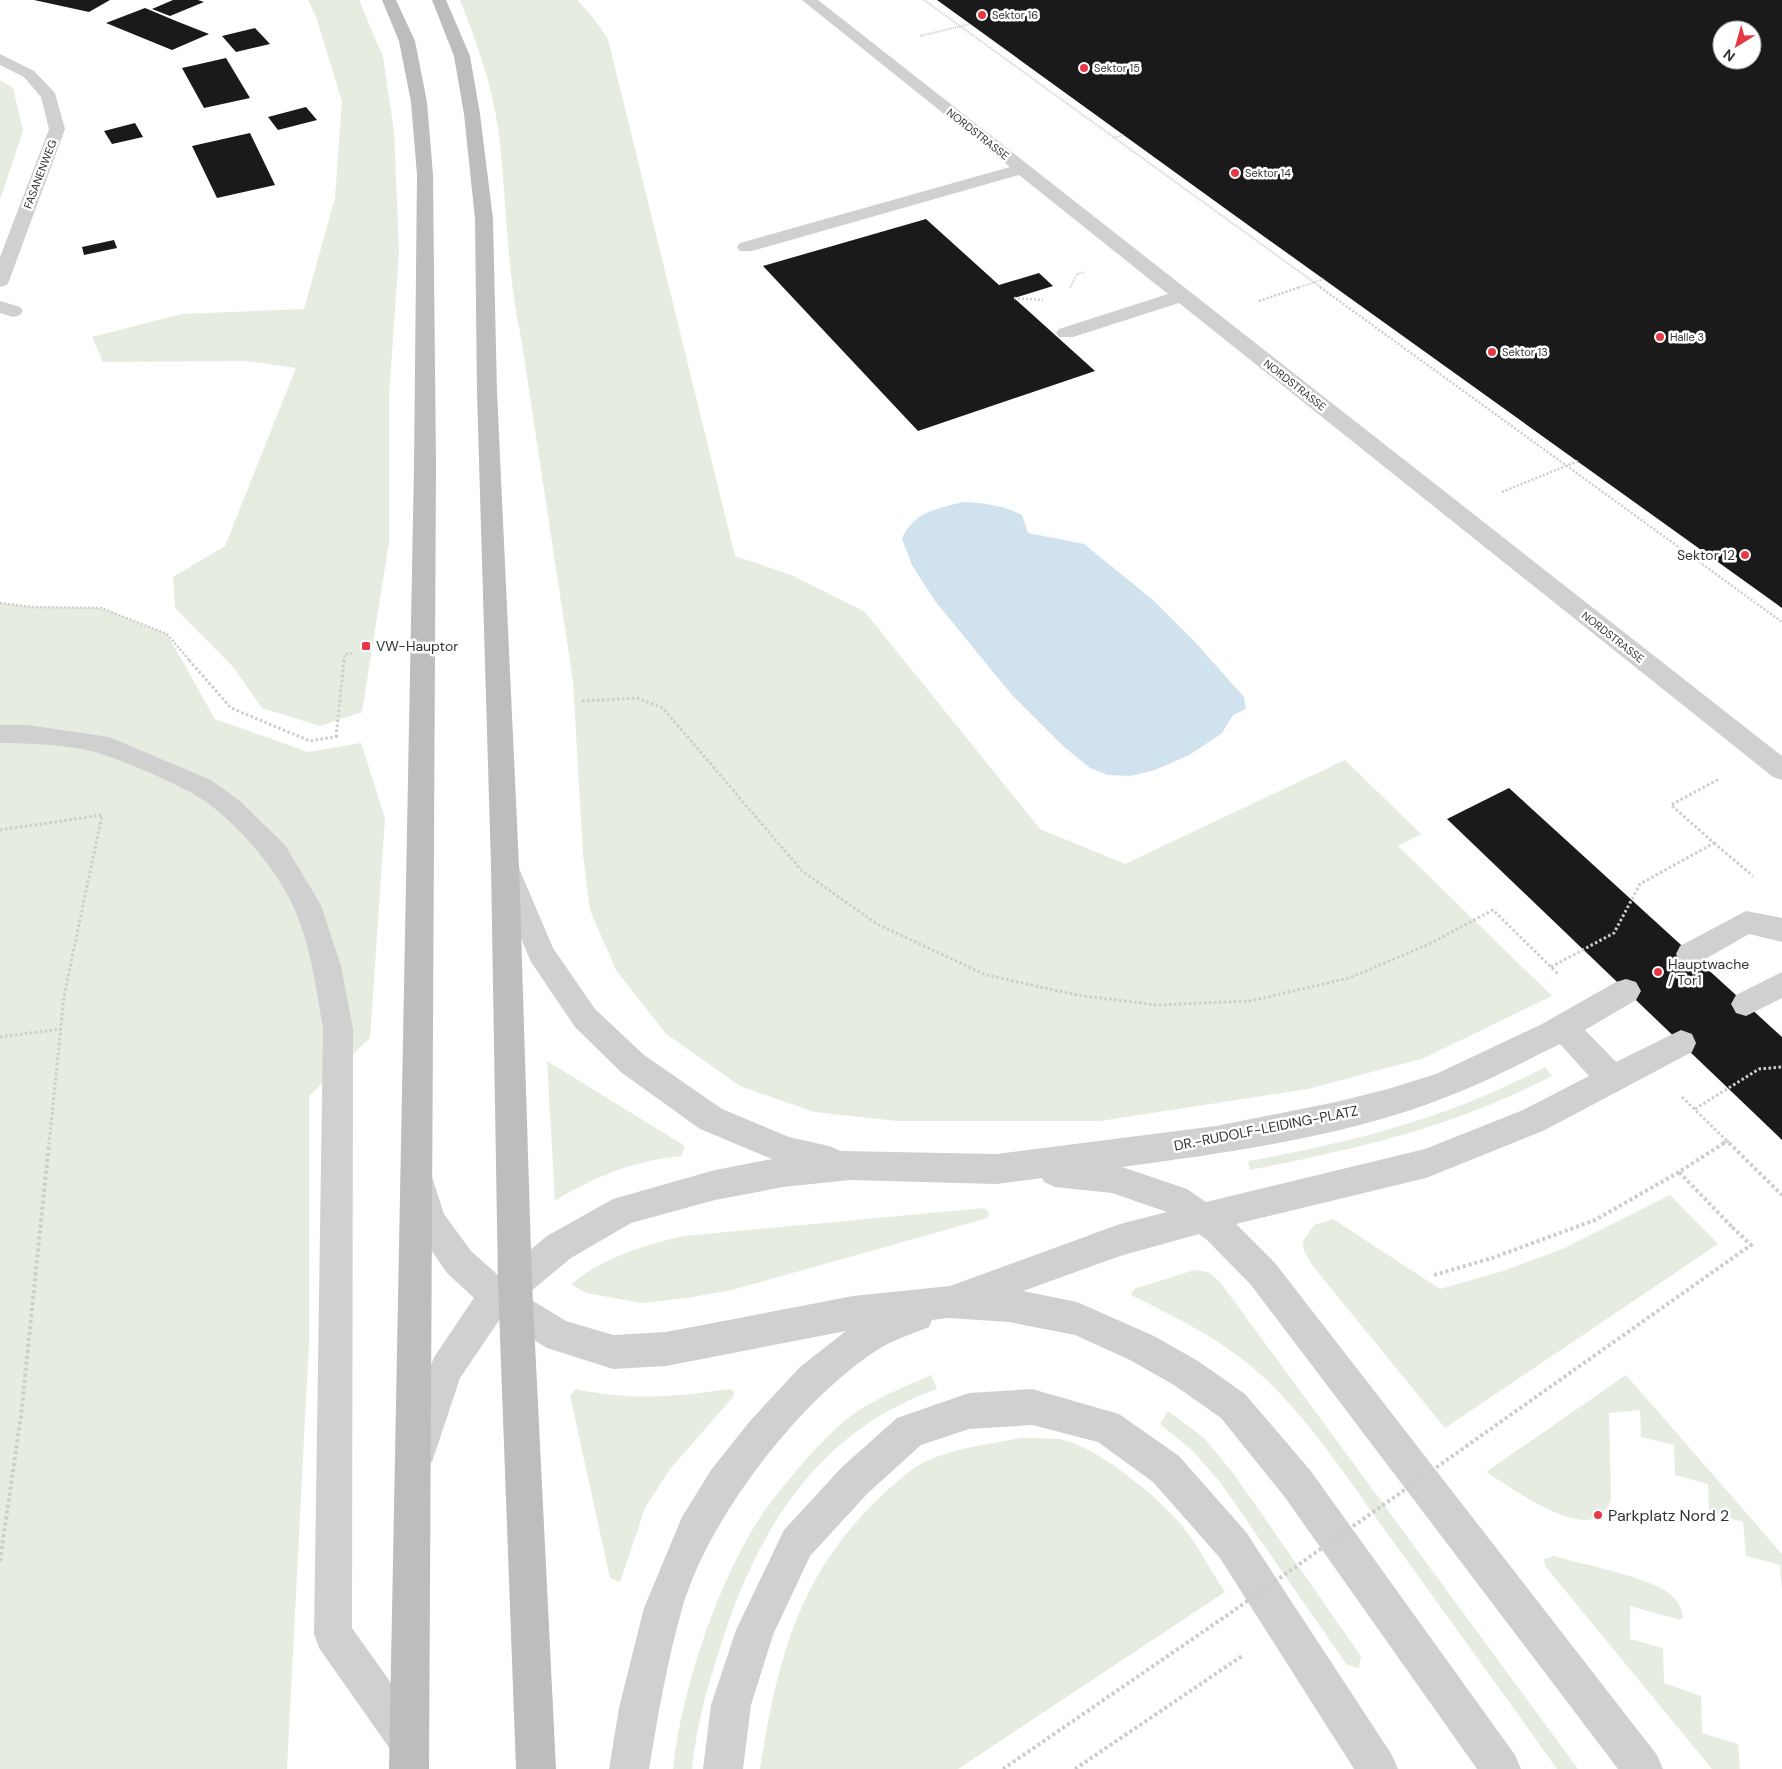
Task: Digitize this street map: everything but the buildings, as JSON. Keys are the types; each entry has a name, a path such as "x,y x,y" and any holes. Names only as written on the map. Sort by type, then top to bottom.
{"main road":[{"path":"389,0 407,41 420,102 424,175 425,466 409,1755"},
{"path":"439,0 462,56 472,114 484,219 487,392 505,866 510,1297 524,1515 536,1769"}],"street":[{"name":"NORDSTRASSE","path":"809,0 1782,770"},
{"name":"FASANENWEG","path":"0,59 29,74 49,96 57,129 0,282"},
{"path":"746,247 1022,169"},
{"path":"1066,333 1182,296"},
{"path":"0,734 28,734 100,744 202,787 231,808 275,853 307,905 328,966 338,1028 339,1114 333,1634 409,1755"},
{"path":"505,866 541,954 585,1018 633,1064 710,1119 787,1151 850,1165"},
{"path":"1690,954 1746,922 1782,930"},
{"path":"1746,1004 1782,984"},
{"name":"DR.-RUDOLF-LEIDING-PLATZ","path":"850,1165 996,1169 1216,1140 1388,1103 1486,1066 1563,1028 1626,991"},
{"path":"1563,1028 1614,1080"},
{"path":"628,1769 639,1708 663,1608 695,1530 724,1483 763,1434 812,1379 866,1337 948,1302 1120,1240 1426,1163 1534,1120 1681,1044"},
{"path":"412,1470 446,1368 490,1304 510,1297 559,1247 624,1210 715,1185 784,1172 850,1165"},
{"path":"996,1169 1025,1169 1112,1178 1176,1200 1219,1229 1263,1274 1644,1769"},
{"path":"416,1170 430,1221 459,1262 510,1297 559,1336 613,1352 666,1349 854,1313 948,1302 1010,1305 1077,1319 1149,1352 1186,1373 1233,1406 1297,1483 1501,1769"},
{"path":"722,1769 730,1705 755,1630 797,1543 854,1480 910,1431 969,1411 1032,1408 1106,1427 1166,1469 1233,1545 1378,1769"}],"path":[{"path":"924,0 1782,622"},
{"path":"1113,138 1124,135"},
{"path":"1067,294 1077,274 1133,256"},
{"path":"1210,318 1324,279"},
{"path":"1014,298 1048,300"},
{"path":"1456,512 1578,461"},
{"path":"0,603 33,607 101,608 167,634 232,708 310,741 340,736"},
{"path":"336,736 345,654 353,654"},
{"path":"582,701 637,698 663,708 802,871 877,924 986,975 1077,995 1157,1006 1250,1002 1349,978 1427,946 1474,920"},
{"path":"1759,881 1670,806 1764,756"},
{"path":"0,830 102,815 64,996 21,1416 0,1562"},
{"path":"1551,967 1614,933 1640,884 1714,843"},
{"path":"0,1037 61,1029"},
{"path":"1695,1109 1759,1069 1782,1066"},
{"path":"1727,1141 1782,1195"},
{"path":"1434,1275 1492,1258 1595,1220 1679,1172"},
{"path":"1003,1769 1234,1610 1751,1245 1732,1226"},
{"path":"1075,1769 1238,1659"}],"shaded area":[{"path":"308,0 359,0 383,57 394,131 399,252 389,396 389,542 362,712 320,726 262,708 233,667 175,608 173,577 225,546 296,368 246,361 103,362 92,337 182,314 304,309 335,198 342,101 316,17"},
{"path":"460,0 577,0 592,16 608,39 735,556 791,575 865,612 1040,829 1125,864 1345,760 1421,834 1398,846 1552,996 1424,1058 1308,1089 1100,1121 897,1121 814,1112 740,1086 666,1034 616,970 590,910 583,854 573,681 512,286 498,128 488,79"},
{"path":"0,80 13,88 23,131 0,200"},
{"path":"0,603 33,607 101,608 167,634 215,719 308,752 361,743 385,818 370,1038 309,1096 309,1341 287,1769 0,1769"},
{"path":"547,1061 685,1146 681,1156 664,1158 615,1171 585,1184 555,1201"},
{"path":"1545,1067 1552,1076 1478,1110 1441,1123 1368,1144 1250,1170 1248,1161 1325,1146 1400,1126 1474,1100 1510,1085"},
{"path":"1670,1195 1718,1244 1445,1428 1312,1265 1304,1251 1303,1241 1314,1225 1333,1219 1440,1289 1503,1271 1565,1248"},
{"path":"984,1208 989,1212 988,1218 732,1290 642,1303 586,1293 571,1284 597,1267 624,1254 683,1236"},
{"path":"1194,1270 1208,1272 1220,1282 1578,1769 1557,1769 1324,1445 1290,1404 1251,1366 1223,1345 1131,1295 1134,1289"},
{"path":"931,1375 937,1389 894,1408 857,1431 825,1459 797,1490 773,1526 752,1564 720,1648 696,1738 692,1769 673,1769 683,1709 701,1647 724,1586 757,1522 797,1470 842,1423 874,1401"},
{"path":"1626,1375 1782,1554 1782,1592 1780,1565 1746,1556 1743,1522 1709,1513 1708,1484 1675,1475 1674,1445 1641,1437 1640,1410 1609,1413 1611,1501 1603,1512 1592,1519 1583,1520 1558,1514 1520,1494 1486,1472"},
{"path":"576,1389 596,1393 635,1396 671,1396 730,1389 734,1392 733,1397 670,1469 645,1508 620,1582 610,1578 570,1395"},
{"path":"1168,1411 1204,1438 1233,1473 1361,1656 1359,1668 1347,1665 1220,1482 1193,1451 1160,1424"},
{"path":"1020,1438 1058,1439 1073,1443 1089,1450 1123,1472 1155,1498 1186,1530 1225,1592 958,1769 760,1769 774,1693 783,1657 795,1624 809,1591 827,1560 850,1530 877,1500 909,1472 924,1462 953,1451"},
{"path":"1554,1556 1640,1580 1664,1590 1675,1599 1683,1617 1680,1620 1630,1606 1630,1639 1663,1648 1664,1683 1701,1696 1702,1733 1738,1744 1740,1769 1712,1769 1545,1566 1544,1559"}],"water":[{"path":"963,502 986,504 1008,509 1022,515 1028,533 1084,544 1153,600 1194,641 1244,697 1246,709 1233,715 1222,733 1209,742 1189,755 1155,770 1130,776 1108,775 1090,768 1063,746 1012,695 935,601 912,565 902,539 912,523 926,513"}],"place":[{"name":"Sektor 16","path":"982,15"},
{"name":"Sektor 15","path":"1084,68"},
{"name":"Sektor 14","path":"1235,173"},
{"name":"Halle 3","path":"1660,337"},
{"name":"Sektor 13","path":"1492,352"},
{"name":"Sektor 12","path":"1745,555"},
{"name":"VW-Hauptor","path":"366,646"},
{"name":"Hauptwache / Tor1","path":"1658,972"},
{"name":"Parkplatz Nord 2","path":"1598,1515"}]}
